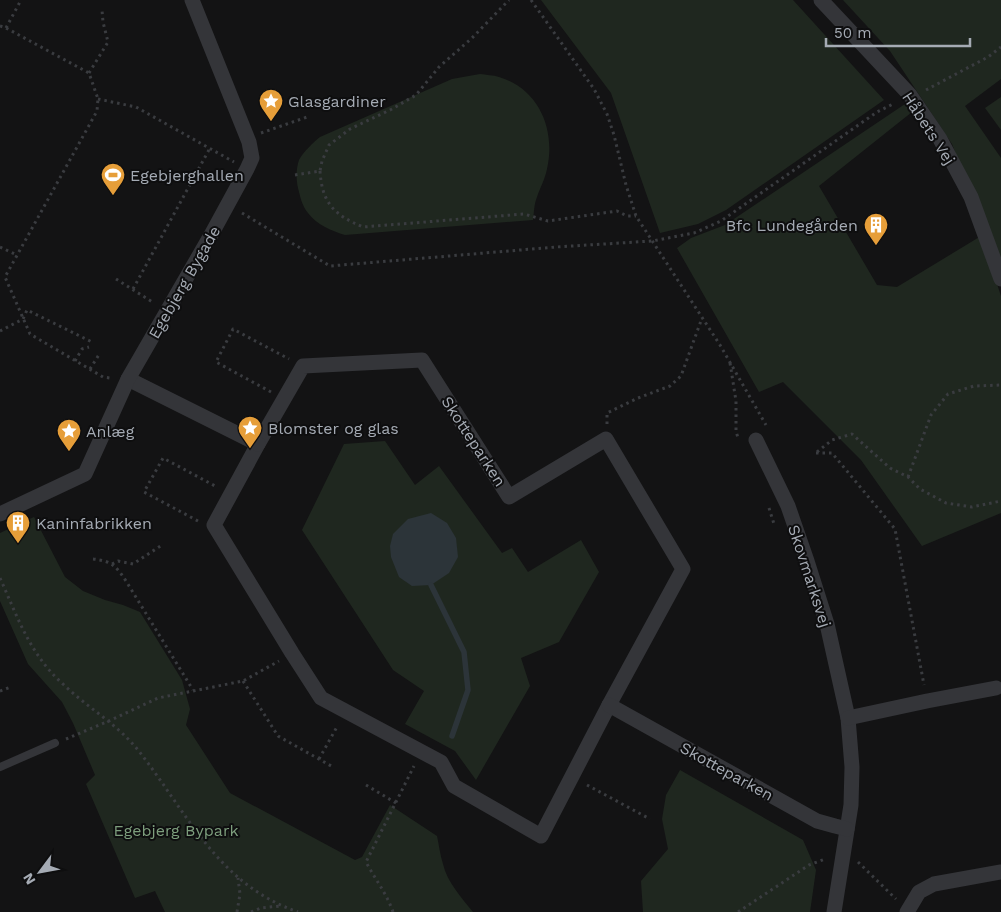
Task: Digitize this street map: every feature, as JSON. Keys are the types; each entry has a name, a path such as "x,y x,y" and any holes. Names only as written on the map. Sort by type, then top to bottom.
{"street":[{"name":"Egebjerg Bygade","path":"0,514 85,474 128,379 228,205 252,158 247,138 192,0"},
{"name":"Håbets Vej","path":"821,0 910,95 940,139 971,197 1001,279"},
{"name":"Skotteparken","path":"303,366 422,360 509,497 606,439"},
{"path":"303,366 214,525 292,653 322,698 441,762 454,786 541,836 683,569 606,439"},
{"path":"128,379 258,444"},
{"name":"Skovmarksvej","path":"756,440 788,506 807,561 827,624 848,718 852,767 852,805 834,912"},
{"path":"848,718 996,688"},
{"name":"Skotteparken","path":"609,705 817,821 847,828"},
{"path":"908,911 919,892 934,884 1001,872"}],"lane":[{"path":"0,767 55,743"}],"path":[{"path":"6,28 21,0"},
{"path":"509,0 472,38 439,66 416,95 392,109 350,128 329,145 320,171 321,185 328,203 340,215 363,227 524,214 548,221 616,211 627,216 636,216"},
{"path":"531,0 594,89 607,114 614,135 626,185 636,216 729,360 736,401 736,431 738,439"},
{"path":"89,72 108,42 102,10"},
{"path":"0,26 89,72 98,98 97,110 5,277 30,334 103,377 128,379"},
{"path":"228,205 330,266 652,241 694,233 721,221 877,112 910,95 932,87 988,57 1001,47"},
{"path":"98,98 136,107 247,169"},
{"path":"247,138 310,116"},
{"path":"133,289 210,148"},
{"path":"295,175 320,171"},
{"path":"0,247 17,255"},
{"path":"116,279 167,311"},
{"path":"0,331 22,319 27,310 92,342"},
{"path":"606,439 607,413 638,398 670,386 681,376 702,317"},
{"path":"284,399 216,362 233,329 303,366"},
{"path":"75,361 82,350 89,347"},
{"path":"90,370 100,353"},
{"path":"908,477 931,415 948,394 974,386 1001,385"},
{"path":"927,701 895,529 832,453 816,453 832,440 852,434 890,468 908,477 920,489 946,503 972,507 1001,501"},
{"path":"214,525 201,522 144,492 163,458 231,494"},
{"path":"767,504 777,532"},
{"path":"111,564 118,561 132,564 162,545"},
{"path":"93,559 104,560 116,566 193,690"},
{"path":"0,578 26,638 42,661 64,685 109,721 137,749 206,845 250,888 281,906 298,912"},
{"path":"55,743 158,698 244,681 292,653"},
{"path":"244,681 278,736 333,767"},
{"path":"0,691 11,687"},
{"path":"319,759 346,711"},
{"path":"393,912 384,892 366,862 422,752"},
{"path":"572,776 650,819"},
{"path":"366,785 396,803"},
{"path":"738,912 809,865 829,858 857,861 908,911"},
{"path":"237,912 240,894 238,877"},
{"path":"251,912 261,908 281,906"}],"green space":[{"path":"541,0 793,0 884,100 726,210 698,224 660,233 611,93"},
{"path":"843,0 1001,0 1001,79 965,106 1001,158 1001,267 952,144 890,51"},
{"path":"480,74 499,77 525,91 534,101 546,126 549,154 546,173 535,203 533,220 345,235 320,224 308,213 298,188 297,167 303,154 320,137 452,79"},
{"path":"1001,97 1001,130 985,108"},
{"path":"905,104 912,112 819,186 877,285 897,287 981,236 1001,296 1001,513 922,546 861,460 783,382 759,392 677,248 691,238 725,225"},
{"path":"385,441 415,485 439,466 502,553 512,548 528,572 581,540 599,572 559,642 521,658 530,686 476,780 455,751 405,724 424,691 393,670 302,530 344,444"},
{"name":"Egebjerg Bypark","path":"34,517 65,577 83,591 140,612 182,680 190,709 186,725 230,793 355,860 362,857 390,805 437,836 445,871 455,890 473,912 165,912 155,891 135,898 86,784 95,775 73,723 62,702 28,664 0,601 0,533"},
{"path":"680,770 803,840 816,870 810,912 643,912 641,881 668,849 662,819 666,795"}],"shaded area":[{"path":"431,513 447,523 456,538 458,557 449,573 431,585 412,586 399,577 391,557 390,546 393,534 408,519"}],"waterway":[{"path":"431,585 464,652 468,690 452,736"}],"place":[{"name":"Glasgardiner","path":"271,122"},
{"name":"Egebjerghallen","path":"113,196"},
{"name":"Bfc Lundegården","path":"876,246"},
{"name":"Blomster og glas","path":"250,449"},
{"name":"Anlæg","path":"69,452"},
{"name":"Kaninfabrikken","path":"18,544"}]}
